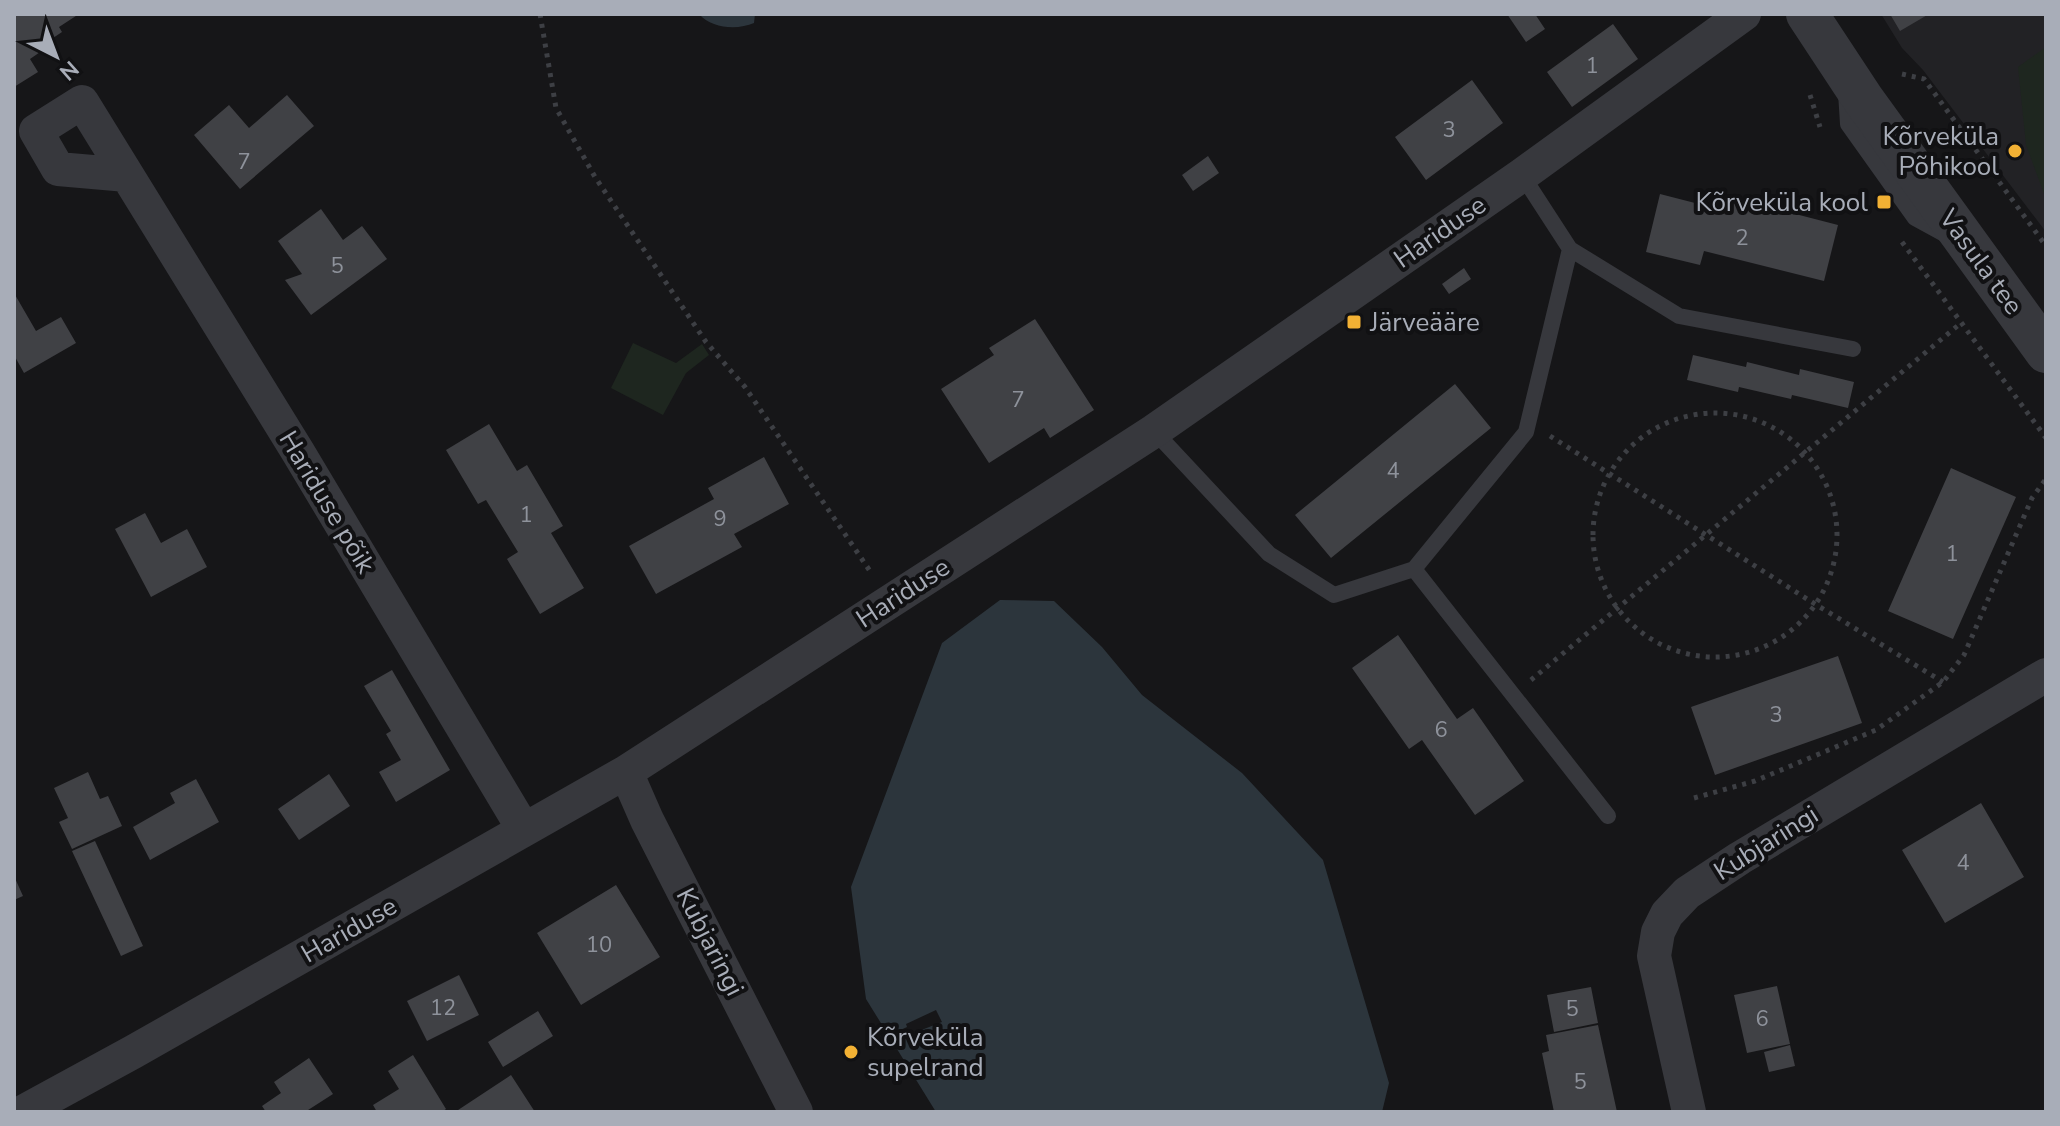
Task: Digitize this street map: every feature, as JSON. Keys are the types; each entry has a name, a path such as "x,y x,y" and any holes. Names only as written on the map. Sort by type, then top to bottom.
{"street":[{"name":"Hariduse","path":"23,1112 626,772 1154,431 1522,175 1744,14"},
{"name":"Vasula tee","path":"1807,14 1826,80 1971,249 2046,352"},
{"name":"Hariduse põik","path":"127,175 298,452 524,830"},
{"name":"Kubjaringi","path":"1689,1112 1654,956 1658,932 1667,914 1687,893 1740,858 2046,675"},
{"name":"Kubjaringi","path":"626,772 647,820 796,1112"}],"lane":[{"path":"1522,175 1570,249 1679,316 1853,349"},
{"path":"1154,431 1269,554 1334,595 1414,569 1526,432 1570,249"},
{"path":"1414,569 1608,816"}],"path":[{"path":"540,14 556,108 595,177 706,342 745,387 890,601"},
{"path":"1902,74 1924,79 2046,246"},
{"path":"1822,132 1826,80"},
{"path":"1896,234 2046,438"},
{"path":"1513,695 1961,323"},
{"path":"1698,414 1735,415 1770,426 1805,451 1820,472 1833,502 1837,533 1833,565 1815,604 1800,623 1773,643 1740,655 1706,657 1673,650 1642,634 1618,610 1600,578 1593,543 1596,507 1609,473 1633,445 1663,424 1698,414"},
{"path":"1529,422 1943,682"},
{"path":"1694,798 1755,781 1876,730 1943,682 1964,655 2032,498 2046,479"}],"shaded area":[{"path":"699,14 755,14 754,23 733,27 711,23"},
{"name":"Kõrveküla Põhikool","path":"1881,14 2046,14 2046,232 1923,70 1902,48"},
{"path":"2046,47 2046,199 2026,145 2018,67"},
{"path":"633,343 676,363 702,344 709,355 686,373 663,415 611,388"},
{"path":"1000,600 1054,601 1102,647 1142,695 1242,773 1323,860 1389,1083 1382,1112 936,1112 866,999 851,887 942,643"}],"pier":[{"path":"936,1010 942,1022 888,1043 885,1037"}],"building":[{"path":"14,14 79,14 59,27 62,32 44,44 46,48 30,59 38,72 14,87"},
{"path":"1507,14 1535,14 1545,29 1526,42"},
{"path":"1890,14 1929,14 1900,31"},
{"path":"1613,24 1638,59 1572,107 1547,72"},
{"path":"1472,80 1503,123 1426,180 1395,137"},
{"path":"287,95 314,126 240,189 194,135 229,105 249,128"},
{"path":"1208,156 1219,173 1193,191 1182,175"},
{"path":"1660,194 1730,212 1734,198 1838,225 1824,281 1704,251 1700,265 1646,252"},
{"path":"321,209 343,240 362,226 387,259 311,315 285,280 302,274 278,241"},
{"path":"1464,268 1471,279 1449,294 1442,284"},
{"path":"14,293 36,331 61,317 76,343 24,373 14,355"},
{"path":"1035,319 1094,410 1050,438 1044,428 989,463 941,389 994,355 989,348"},
{"path":"1693,355 1746,367 1747,362 1799,375 1800,369 1854,382 1848,408 1792,395 1791,399 1739,387 1738,392 1687,380"},
{"path":"1455,384 1491,428 1331,558 1295,515"},
{"path":"489,424 517,471 527,465 563,526 551,533 584,588 540,614 507,559 518,552 486,500 478,504 446,450"},
{"path":"764,457 789,504 734,534 742,547 656,594 629,546 714,499 708,488"},
{"path":"1951,468 2016,497 1953,639 1888,611"},
{"path":"145,513 161,543 187,529 207,567 151,597 115,529"},
{"path":"1398,635 1457,719 1473,708 1524,781 1475,815 1422,740 1409,749 1352,668"},
{"path":"1838,656 1862,723 1715,775 1691,707"},
{"path":"392,670 450,770 396,802 379,772 401,760 386,734 391,731 364,686"},
{"path":"88,772 100,799 108,796 122,826 72,849 59,822 68,818 54,788"},
{"path":"329,774 350,806 299,840 278,809"},
{"path":"196,779 219,822 150,860 133,827 175,803 170,793"},
{"path":"1981,803 2024,877 1945,923 1902,850"},
{"path":"95,841 143,946 121,956 72,851"},
{"path":"14,876 23,896 14,900"},
{"path":"616,885 660,957 581,1005 537,933"},
{"path":"459,975 479,1015 427,1041 407,1001"},
{"path":"1777,986 1790,1044 1747,1053 1734,995"},
{"path":"1591,987 1598,1023 1554,1032 1547,995"},
{"path":"538,1011 553,1036 503,1067 488,1042"},
{"path":"1598,1025 1617,1112 1554,1112 1542,1053 1549,1051 1546,1035"},
{"path":"1790,1045 1795,1066 1769,1072 1764,1052"},
{"path":"413,1055 446,1109 442,1112 377,1112 373,1105 399,1089 388,1071"},
{"path":"309,1058 333,1094 305,1112 266,1112 262,1106 281,1093 274,1082"},
{"path":"511,1075 535,1112 455,1112"}],"place":[{"name":"Kõrveküla Põhikool","path":"2015,151"},
{"name":"Kõrveküla kool","path":"1884,202"},
{"name":"Järveääre","path":"1354,322"},
{"name":"Kõrveküla supelrand","path":"851,1052"}]}
